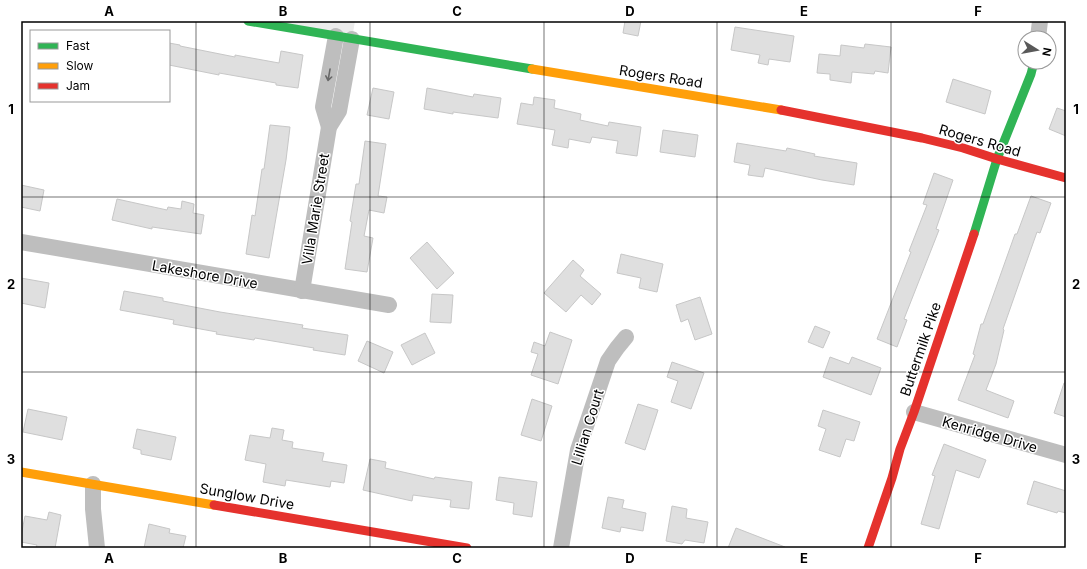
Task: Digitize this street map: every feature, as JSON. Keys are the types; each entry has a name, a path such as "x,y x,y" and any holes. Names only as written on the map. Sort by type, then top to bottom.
{"street":[{"name":"Rogers Road","path":"248,21 792,112 922,138 963,148 1066,178"},
{"name":"Villa Marie Street","path":"302,291 328,127 323,107 336,36"},
{"name":"Villa Marie Street","path":"328,127 339,111 352,39"},
{"name":"Buttermilk Pike","path":"868,548 892,478 900,449 966,260 997,159 1033,70"},
{"name":"Lakeshore Drive","path":"21,242 389,305"},
{"name":"Lillian Court","path":"561,548 578,450 608,361 626,337"},
{"name":"Kenridge Drive","path":"914,412 1066,455"},
{"name":"Sunglow Drive","path":"21,472 467,548"},
{"path":"94,484 93,509 98,548"}],"shaded area":[{"path":"248,21 355,21 352,39"}],"building":[{"path":"625,21 641,21 638,36 623,33"},
{"path":"735,27 794,36 790,62 769,59 768,65 758,63 760,55 731,50"},
{"path":"170,43 235,57 235,55 279,63 281,51 303,55 298,88 219,73 219,75 170,65"},
{"path":"865,44 891,47 888,73 875,71 874,74 852,72 851,83 830,80 830,74 817,73 819,54 840,56 841,45 864,48"},
{"path":"953,79 991,91 985,114 946,102"},
{"path":"373,88 394,92 389,119 367,115"},
{"path":"427,88 473,97 474,94 501,98 498,118 453,112 453,114 424,109"},
{"path":"534,97 555,100 554,108 581,114 580,120 608,126 609,122 641,127 637,156 616,153 618,141 592,137 590,143 569,139 568,148 552,145 555,130 517,124 521,103 533,105"},
{"path":"1057,108 1066,111 1066,136 1049,129"},
{"path":"270,125 290,127 286,160 269,258 246,254 252,215 255,216 262,169 264,169"},
{"path":"663,130 698,135 695,157 660,152"},
{"path":"365,141 386,144 378,196 387,197 384,213 369,210 364,236 373,238 367,272 345,269 352,222 350,221 356,184 359,184"},
{"path":"737,143 786,151 787,148 815,154 814,156 857,163 854,185 765,168 763,177 748,175 750,165 734,162"},
{"path":"934,173 953,180 936,229 939,230 904,319 907,320 897,347 877,339 911,252 909,251 927,205 923,204"},
{"path":"21,185 44,190 40,211 21,207"},
{"path":"1031,196 1051,203 1040,233 1037,232 1003,329 996,364 986,390 1014,401 1008,418 958,400 975,355 973,354 981,324 983,324 1015,234 1017,234"},
{"path":"117,199 167,210 168,207 181,209 182,201 194,204 193,213 204,215 201,234 152,227 152,229 112,220"},
{"path":"427,242 454,273 437,289 410,258"},
{"path":"621,254 663,264 657,292 639,288 641,278 617,273"},
{"path":"573,260 584,270 580,276 601,294 592,305 581,295 566,312 544,293"},
{"path":"21,278 49,283 45,308 21,303"},
{"path":"124,291 163,298 163,301 220,312 303,325 302,328 348,335 345,355 255,338 254,340 216,334 217,332 173,324 174,320 120,310"},
{"path":"432,294 453,295 451,323 430,322"},
{"path":"700,297 712,334 695,340 688,319 681,322 676,305"},
{"path":"815,326 830,332 823,348 808,342"},
{"path":"550,332 572,340 558,384 531,375 538,354 531,352 534,342 545,346"},
{"path":"425,333 435,353 412,365 401,345"},
{"path":"367,341 393,352 384,373 358,361"},
{"path":"830,357 849,364 852,357 881,368 871,395 823,377"},
{"path":"672,362 704,373 691,409 671,402 678,381 667,377"},
{"path":"1064,383 1066,383 1066,417 1054,413"},
{"path":"532,399 552,406 541,441 521,435"},
{"path":"638,404 658,410 645,450 625,443"},
{"path":"28,409 67,417 62,440 23,432"},
{"path":"823,410 860,422 854,441 846,439 840,457 819,450 826,429 818,426"},
{"path":"272,428 284,430 282,440 293,442 292,448 324,453 322,461 347,465 344,483 331,481 330,487 286,480 285,486 263,482 266,464 245,460 250,435 270,438"},
{"path":"137,429 176,437 171,460 141,454 141,450 133,448"},
{"path":"944,444 986,460 979,478 956,470 939,529 921,524 935,476 932,475"},
{"path":"370,459 386,462 385,468 434,479 435,477 472,482 469,509 450,507 451,500 413,495 412,501 363,490"},
{"path":"499,477 537,482 532,517 513,514 514,503 496,500"},
{"path":"1034,481 1066,491 1066,513 1058,511 1057,513 1027,504"},
{"path":"608,497 624,500 622,508 646,513 643,531 621,527 620,532 602,528"},
{"path":"672,506 687,509 686,518 708,522 704,543 685,540 682,544 666,541"},
{"path":"49,512 61,515 55,548 36,548 37,545 21,542 25,516 47,520"},
{"path":"149,524 170,529 169,533 186,536 183,548 144,548"},
{"path":"736,528 785,547 785,548 728,548"}],"traffic: fast":[{"path":"248,21 532,69"},
{"path":"974,234 997,159 1032,70"}],"traffic: slow":[{"path":"532,69 781,110"},
{"path":"21,472 214,505"}],"traffic: jam":[{"path":"781,110 922,138 963,148 1066,178"},
{"path":"868,548 892,478 900,449 974,234"},
{"path":"214,505 467,548"}]}
